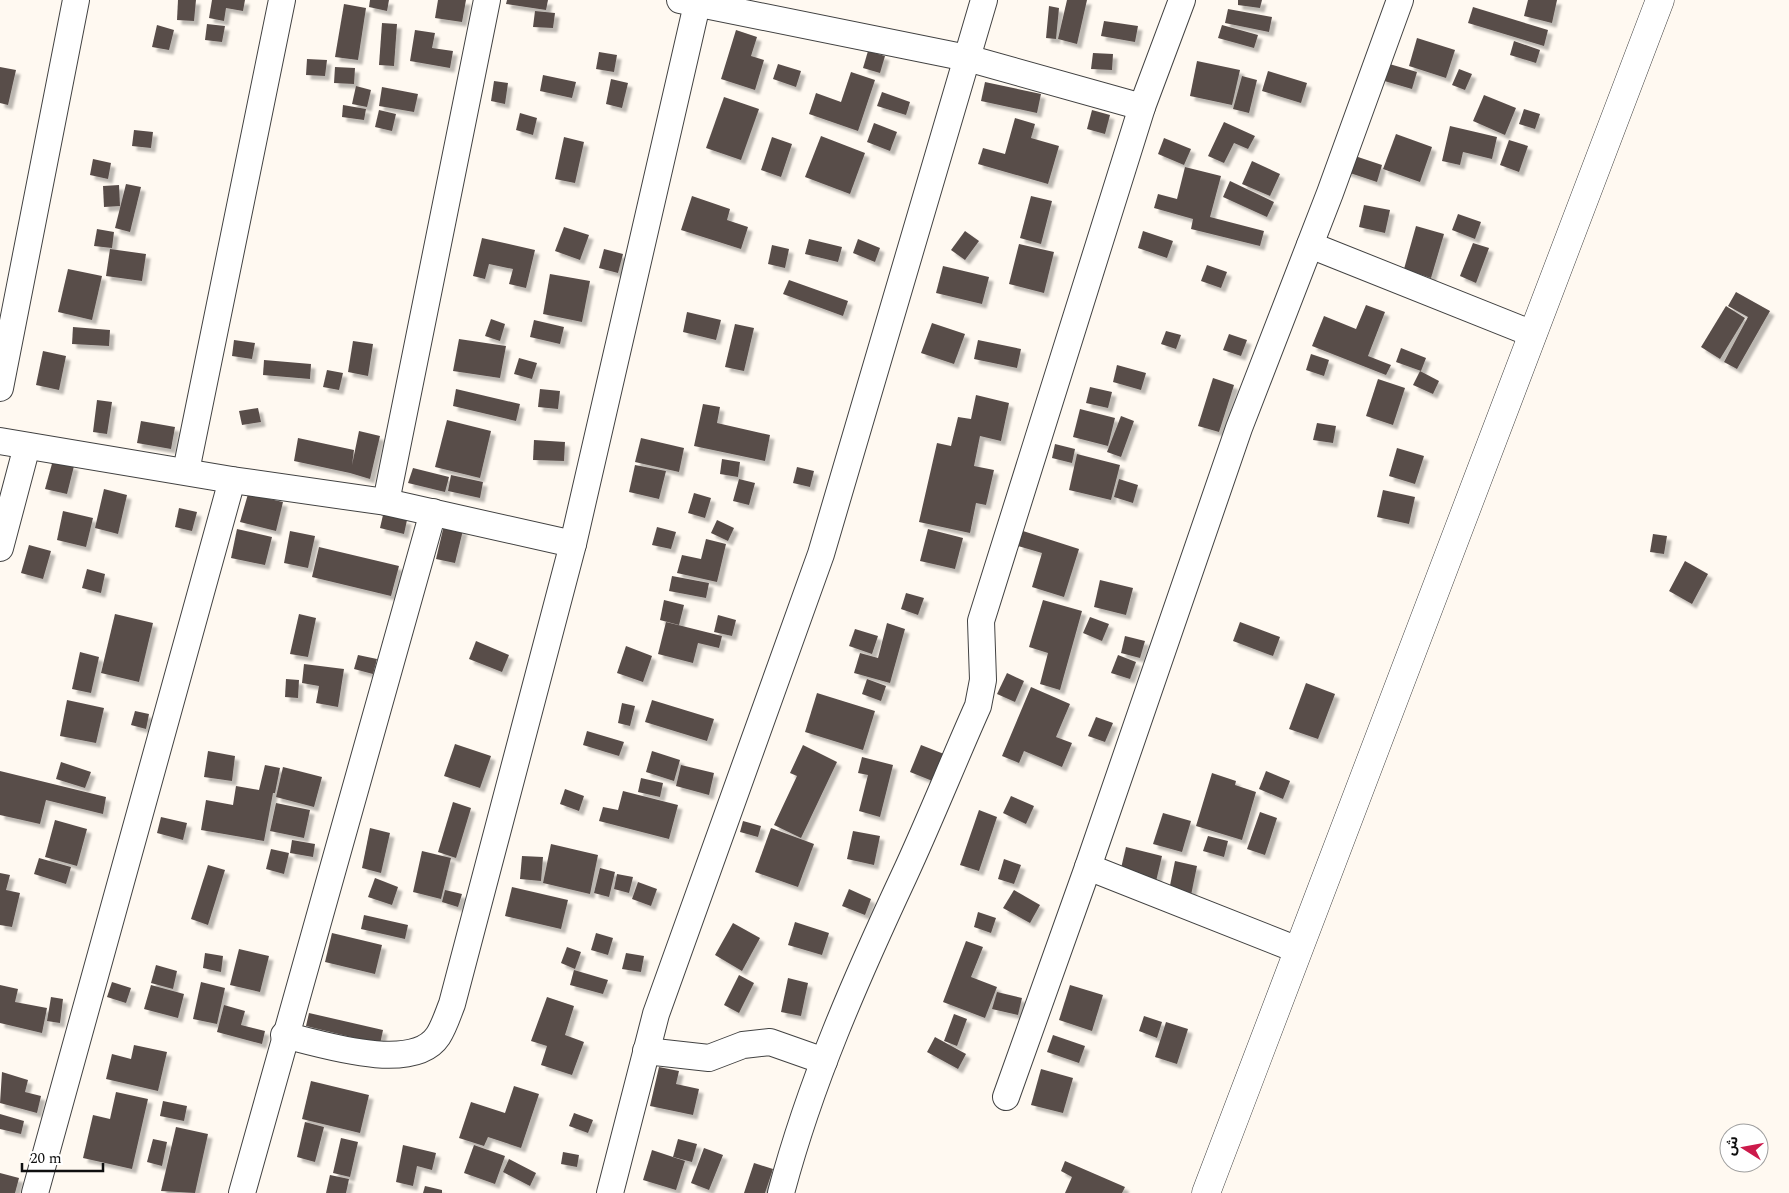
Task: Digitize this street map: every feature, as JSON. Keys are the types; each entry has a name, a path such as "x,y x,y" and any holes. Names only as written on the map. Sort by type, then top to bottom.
{"street":[{"path":"0,388 76,0"},
{"path":"186,471 282,0"},
{"path":"386,502 487,0"},
{"path":"610,1193 656,1014 821,554 984,0"},
{"path":"781,1193 792,1151 824,1061 863,961 904,874 978,706 983,680 981,621 1142,107 1182,0"},
{"path":"1006,1097 1088,868 1239,428 1310,245 1400,0"},
{"path":"1206,1193 1660,0"},
{"path":"284,1035 352,1052 412,1054 438,1037 452,1004 573,544 691,1 967,58 1142,107"},
{"path":"1310,245 1533,334"},
{"path":"0,441 232,480 386,502 573,544"},
{"path":"0,548 27,446"},
{"path":"35,1193 232,480"},
{"path":"242,1193 284,1035 433,512"},
{"path":"1088,868 1298,950"},
{"path":"646,1051 709,1058 743,1045 770,1042 824,1061"}],"building":[{"path":"178,0 196,0 194,21 177,20"},
{"path":"212,0 245,0 243,11 226,8 224,21 209,18"},
{"path":"370,0 389,0 387,11 369,7"},
{"path":"438,0 466,0 462,22 435,18"},
{"path":"507,0 548,0 546,10 506,4"},
{"path":"1067,0 1087,0 1077,44 1058,39"},
{"path":"1238,0 1262,0 1260,8 1238,5"},
{"path":"1528,0 1557,0 1552,23 1524,16"},
{"path":"344,4 366,8 358,60 335,57"},
{"path":"1049,6 1059,8 1056,39 1046,38"},
{"path":"1473,7 1548,30 1544,46 1468,23"},
{"path":"1228,9 1272,17 1269,32 1225,23"},
{"path":"535,11 555,13 553,28 533,27"},
{"path":"1104,21 1138,26 1135,42 1101,36"},
{"path":"382,23 397,24 394,66 379,65"},
{"path":"207,24 225,26 222,42 205,40"},
{"path":"157,25 174,30 169,50 152,47"},
{"path":"1222,25 1258,35 1254,48 1218,38"},
{"path":"415,30 435,33 432,48 453,51 450,68 410,61"},
{"path":"736,30 757,37 751,56 764,60 755,90 721,79"},
{"path":"1417,38 1455,50 1446,78 1409,66"},
{"path":"1514,41 1540,50 1536,63 1510,55"},
{"path":"868,51 885,56 880,73 863,68"},
{"path":"599,52 617,55 614,72 596,69"},
{"path":"1093,53 1113,54 1112,70 1091,69"},
{"path":"307,59 327,60 325,76 306,75"},
{"path":"1197,61 1240,70 1232,105 1190,96"},
{"path":"1386,63 1417,72 1412,89 1381,80"},
{"path":"778,64 801,71 796,87 773,79"},
{"path":"0,67 16,70 8,105 0,103"},
{"path":"335,67 355,68 354,84 334,83"},
{"path":"1459,69 1472,74 1465,90 1452,85"},
{"path":"1268,71 1307,83 1301,103 1262,91"},
{"path":"851,72 875,80 858,131 809,114 816,93 841,102"},
{"path":"543,75 576,82 572,98 540,91"},
{"path":"1242,76 1257,80 1249,113 1233,109"},
{"path":"611,79 628,83 622,108 606,104"},
{"path":"494,81 508,83 505,104 491,101"},
{"path":"985,82 1041,94 1037,113 981,101"},
{"path":"356,86 371,90 367,107 352,104"},
{"path":"382,87 418,94 414,112 379,106"},
{"path":"882,92 910,102 906,115 877,106"},
{"path":"1484,95 1516,108 1505,135 1473,121"},
{"path":"724,97 759,109 741,160 706,148"},
{"path":"343,105 366,109 364,120 342,117"},
{"path":"1524,109 1540,114 1535,129 1519,124"},
{"path":"379,110 396,114 392,131 375,127"},
{"path":"1092,110 1110,115 1105,134 1087,129"},
{"path":"520,113 537,118 533,135 516,130"},
{"path":"1015,118 1035,124 1031,138 1059,146 1048,184 978,164 983,148 1005,154"},
{"path":"1224,122 1255,136 1248,149 1234,143 1224,163 1208,156"},
{"path":"874,123 897,132 890,151 867,142"},
{"path":"1450,126 1497,137 1492,159 1463,152 1460,165 1442,161"},
{"path":"134,130 153,132 151,148 132,146"},
{"path":"1396,134 1432,147 1420,182 1383,169"},
{"path":"821,136 865,153 850,194 805,177"},
{"path":"564,137 584,142 575,183 555,179"},
{"path":"772,137 792,144 781,177 761,170"},
{"path":"1164,138 1191,149 1184,165 1158,154"},
{"path":"1509,140 1528,146 1519,172 1500,165"},
{"path":"1349,154 1382,165 1377,182 1344,171"},
{"path":"93,159 111,163 108,179 90,175"},
{"path":"1252,161 1280,174 1270,196 1242,184"},
{"path":"1185,167 1221,176 1210,217 1264,231 1260,246 1191,229 1193,219 1154,208 1158,194 1177,199"},
{"path":"1230,181 1274,202 1267,217 1223,197"},
{"path":"126,184 141,187 130,232 115,228"},
{"path":"119,185 120,206 104,207 103,186"},
{"path":"692,196 730,209 727,220 748,227 741,249 681,230"},
{"path":"1031,196 1052,201 1041,244 1020,238"},
{"path":"1364,205 1390,210 1385,233 1359,227"},
{"path":"1458,214 1481,222 1475,239 1452,230"},
{"path":"1416,226 1444,234 1431,278 1404,269"},
{"path":"564,227 589,235 580,260 555,251"},
{"path":"97,229 114,232 112,248 94,246"},
{"path":"965,231 979,241 965,260 951,250"},
{"path":"1143,231 1173,241 1167,258 1138,248"},
{"path":"482,238 535,250 526,288 509,284 513,269 489,264 485,279 473,276"},
{"path":"809,239 842,247 838,262 805,254"},
{"path":"858,239 880,248 875,262 853,253"},
{"path":"1473,243 1489,248 1476,283 1460,276"},
{"path":"1019,244 1054,252 1044,293 1009,284"},
{"path":"772,245 789,249 785,268 768,264"},
{"path":"110,249 146,254 142,281 106,276"},
{"path":"604,249 623,254 618,273 599,268"},
{"path":"1207,265 1227,272 1221,288 1201,281"},
{"path":"943,266 989,277 982,304 936,293"},
{"path":"68,269 102,276 92,320 58,312"},
{"path":"550,274 590,281 582,322 543,314"},
{"path":"789,280 848,301 843,316 783,294"},
{"path":"1736,292 1770,311 1737,369 1724,362 1748,317 1728,306"},
{"path":"1366,305 1385,312 1368,356 1391,365 1386,375 1312,346 1324,316 1356,329"},
{"path":"1726,306 1745,318 1720,359 1701,347"},
{"path":"687,312 721,320 716,340 683,332"},
{"path":"491,319 505,324 500,341 485,336"},
{"path":"534,320 564,327 560,344 530,337"},
{"path":"932,323 965,334 954,364 921,353"},
{"path":"735,324 754,328 744,371 725,367"},
{"path":"73,327 110,330 109,346 72,344"},
{"path":"1166,331 1181,335 1176,349 1161,344"},
{"path":"1229,334 1247,340 1241,356 1223,350"},
{"path":"459,339 506,346 500,378 453,371"},
{"path":"234,340 255,343 252,359 232,356"},
{"path":"978,340 1021,349 1017,368 974,359"},
{"path":"353,341 373,344 368,376 348,372"},
{"path":"1401,348 1426,358 1421,371 1396,362"},
{"path":"43,351 66,356 59,390 36,385"},
{"path":"1311,354 1329,360 1324,376 1306,370"},
{"path":"519,358 537,363 532,379 514,374"},
{"path":"264,360 311,364 310,379 263,375"},
{"path":"1117,365 1146,373 1141,390 1113,382"},
{"path":"327,370 343,373 339,390 323,387"},
{"path":"1420,371 1439,381 1433,394 1413,385"},
{"path":"1213,378 1234,385 1219,432 1198,426"},
{"path":"1378,379 1405,388 1393,425 1366,416"},
{"path":"1090,387 1112,392 1108,408 1086,403"},
{"path":"456,389 520,404 516,421 453,406"},
{"path":"540,389 560,391 558,409 538,407"},
{"path":"976,395 1009,403 1001,441 980,436 974,466 994,470 986,505 976,503 970,533 919,522 937,443 951,446 958,417 971,419"},
{"path":"97,400 112,402 107,434 93,432"},
{"path":"703,404 720,407 717,423 770,435 765,461 694,446"},
{"path":"258,408 261,422 242,425 239,411"},
{"path":"1080,409 1115,418 1108,446 1073,437"},
{"path":"1121,416 1134,421 1121,457 1107,452"},
{"path":"447,420 491,431 480,478 435,467"},
{"path":"141,421 175,427 171,449 137,443"},
{"path":"1317,423 1336,426 1333,443 1313,440"},
{"path":"359,431 380,436 370,479 294,461 298,438 354,450 352,465"},
{"path":"641,438 684,448 679,472 635,462"},
{"path":"534,440 565,442 564,461 533,460"},
{"path":"1055,444 1075,449 1072,463 1052,458"},
{"path":"1397,448 1424,456 1415,484 1389,476"},
{"path":"1077,454 1120,465 1111,500 1069,490"},
{"path":"722,459 740,462 738,477 720,474"},
{"path":"53,460 74,466 67,494 45,489"},
{"path":"635,465 666,471 659,499 629,492"},
{"path":"797,467 814,471 810,487 793,483"},
{"path":"413,468 449,477 445,492 408,483"},
{"path":"451,475 483,482 480,498 448,491"},
{"path":"739,479 755,483 749,505 733,501"},
{"path":"1119,479 1138,485 1133,503 1114,497"},
{"path":"104,489 127,495 118,534 95,528"},
{"path":"1383,490 1415,497 1409,524 1377,517"},
{"path":"694,493 711,498 705,518 688,513"},
{"path":"248,494 283,502 276,531 240,522"},
{"path":"179,508 197,512 192,531 175,527"},
{"path":"63,511 93,518 86,547 57,540"},
{"path":"383,515 407,520 404,534 380,528"},
{"path":"717,520 734,528 728,541 711,533"},
{"path":"444,525 463,530 455,563 436,559"},
{"path":"657,527 676,532 671,549 652,545"},
{"path":"237,529 272,537 265,565 231,558"},
{"path":"928,529 963,538 955,569 920,561"},
{"path":"290,531 315,536 308,568 284,563"},
{"path":"1023,531 1079,549 1064,597 1032,587 1042,553 1018,546"},
{"path":"1653,534 1667,536 1664,554 1650,552"},
{"path":"706,539 726,544 717,582 677,573 682,555 701,559"},
{"path":"29,545 51,551 43,579 21,573"},
{"path":"319,547 399,566 391,596 312,577"},
{"path":"1685,561 1708,574 1692,604 1669,591"},
{"path":"87,569 105,574 101,593 82,588"},
{"path":"672,576 709,583 706,598 669,591"},
{"path":"1100,580 1133,588 1126,615 1094,607"},
{"path":"906,593 924,598 918,615 901,609"},
{"path":"664,600 684,605 679,625 660,620"},
{"path":"1043,600 1082,611 1060,690 1040,684 1048,653 1029,647"},
{"path":"115,614 153,623 139,682 101,673"},
{"path":"299,614 316,618 308,657 290,654"},
{"path":"718,615 736,620 732,636 714,632"},
{"path":"1090,617 1109,624 1102,641 1083,633"},
{"path":"666,622 722,636 719,648 698,643 693,663 658,654"},
{"path":"1240,622 1280,637 1273,656 1233,641"},
{"path":"887,623 905,629 890,683 854,673 860,653 878,658"},
{"path":"855,629 878,636 872,654 849,646"},
{"path":"1125,636 1145,641 1140,658 1121,653"},
{"path":"476,641 509,655 502,672 469,659"},
{"path":"626,646 652,656 643,682 617,673"},
{"path":"80,652 99,657 91,693 72,689"},
{"path":"358,655 377,659 373,674 354,669"},
{"path":"1118,655 1136,662 1130,679 1111,673"},
{"path":"304,664 344,669 338,707 316,703 319,686 302,683"},
{"path":"1007,673 1024,681 1015,702 997,694"},
{"path":"286,679 299,680 298,698 285,697"},
{"path":"867,679 886,686 881,701 862,694"},
{"path":"1306,683 1335,694 1318,739 1289,729"},
{"path":"1031,687 1070,704 1056,737 1072,743 1062,767 1024,751 1019,763 1002,756"},
{"path":"817,693 875,711 863,750 805,732"},
{"path":"67,700 104,708 96,743 60,736"},
{"path":"652,700 714,719 707,741 645,722"},
{"path":"622,703 635,706 630,726 618,723"},
{"path":"135,711 149,714 146,729 131,725"},
{"path":"1096,717 1113,723 1105,742 1088,736"},
{"path":"587,731 624,742 619,756 583,745"},
{"path":"455,744 491,756 480,788 444,776"},
{"path":"803,745 837,762 801,838 774,825 797,776 790,773"},
{"path":"921,745 944,754 935,782 910,772"},
{"path":"208,751 235,756 232,781 204,777"},
{"path":"652,751 680,760 674,781 646,772"},
{"path":"862,757 893,765 880,817 859,811 868,775 858,773"},
{"path":"61,762 91,772 85,788 56,779"},
{"path":"265,765 280,768 264,841 201,830 206,800 233,805 236,786 259,790"},
{"path":"681,765 714,773 709,795 676,786"},
{"path":"283,767 322,777 314,807 276,797"},
{"path":"0,771 106,797 103,814 46,800 40,824 0,815"},
{"path":"1266,771 1290,781 1283,799 1259,789"},
{"path":"1212,773 1236,781 1235,785 1256,792 1242,840 1196,826"},
{"path":"641,778 663,783 660,797 638,792"},
{"path":"565,789 584,796 579,811 560,804"},
{"path":"623,791 678,805 669,839 599,821 603,807 618,810"},
{"path":"1011,796 1034,806 1026,824 1003,813"},
{"path":"453,802 471,808 456,858 438,852"},
{"path":"276,803 310,810 304,838 270,831"},
{"path":"979,810 997,817 979,871 960,865"},
{"path":"1260,812 1277,818 1265,855 1247,849"},
{"path":"1163,813 1191,821 1182,852 1153,844"},
{"path":"161,817 187,823 183,840 157,833"},
{"path":"55,820 87,829 77,866 45,857"},
{"path":"743,821 761,826 758,837 740,832"},
{"path":"370,828 390,833 381,873 362,868"},
{"path":"771,828 814,844 798,887 755,872"},
{"path":"853,831 880,836 874,865 847,859"},
{"path":"1208,836 1228,841 1224,857 1203,851"},
{"path":"292,840 315,844 313,857 290,853"},
{"path":"551,844 598,855 590,894 543,883"},
{"path":"1126,847 1162,856 1154,890 1118,881"},
{"path":"271,849 289,853 284,874 266,869"},
{"path":"422,851 451,858 441,899 413,892"},
{"path":"522,856 543,857 541,881 520,879"},
{"path":"39,858 71,867 66,884 34,874"},
{"path":"1004,859 1021,865 1014,884 998,879"},
{"path":"1175,861 1197,866 1189,905 1167,900"},
{"path":"208,865 225,870 208,925 191,919"},
{"path":"600,868 615,872 609,897 594,893"},
{"path":"0,873 10,875 6,890 20,893 12,927 0,925"},
{"path":"617,874 633,877 629,893 614,889"},
{"path":"375,878 398,887 392,905 368,897"},
{"path":"638,882 657,889 651,906 632,899"},
{"path":"512,887 568,900 561,929 505,916"},
{"path":"849,889 871,899 865,915 842,906"},
{"path":"445,890 462,894 458,907 442,902"},
{"path":"1014,890 1040,905 1030,923 1003,908"},
{"path":"978,912 996,918 991,933 974,927"},
{"path":"364,915 408,925 405,939 361,929"},
{"path":"795,922 829,933 822,955 788,945"},
{"path":"733,923 760,938 742,971 715,955"},
{"path":"332,933 382,945 375,974 325,962"},
{"path":"596,933 613,938 608,955 591,950"},
{"path":"966,941 983,947 971,977 997,987 985,1018 943,1002"},
{"path":"567,947 581,952 575,969 561,963"},
{"path":"239,949 269,956 260,992 230,985"},
{"path":"205,953 223,956 221,972 203,968"},
{"path":"626,953 644,956 641,972 622,969"},
{"path":"156,965 177,971 173,989 151,983"},
{"path":"574,970 608,980 603,994 570,985"},
{"path":"739,975 754,983 739,1013 724,1005"},
{"path":"788,978 808,983 801,1016 781,1012"},
{"path":"112,982 131,988 126,1003 107,997"},
{"path":"201,982 225,988 217,1024 193,1019"},
{"path":"0,985 18,989 15,1002 47,1008 42,1033 0,1023"},
{"path":"151,985 184,994 178,1018 144,1009"},
{"path":"1070,985 1103,995 1092,1031 1059,1020"},
{"path":"997,992 1022,998 1018,1015 992,1009"},
{"path":"51,997 63,999 60,1023 47,1021"},
{"path":"547,997 574,1006 565,1035 584,1042 572,1075 541,1065 547,1046 531,1041"},
{"path":"224,1005 245,1011 241,1025 265,1031 262,1044 217,1032"},
{"path":"309,1013 383,1030 380,1044 306,1026"},
{"path":"954,1014 967,1019 957,1046 944,1041"},
{"path":"1144,1016 1162,1022 1157,1038 1139,1031"},
{"path":"1166,1022 1188,1029 1177,1064 1155,1057"},
{"path":"1053,1035 1085,1046 1079,1063 1047,1052"},
{"path":"935,1037 966,1054 958,1069 927,1052"},
{"path":"134,1045 167,1052 158,1091 106,1079 112,1054 131,1059"},
{"path":"659,1067 679,1071 676,1084 699,1089 693,1115 650,1106"},
{"path":"1041,1069 1073,1078 1063,1113 1031,1105"},
{"path":"2,1072 28,1080 25,1092 41,1096 37,1113 0,1103"},
{"path":"311,1081 369,1095 360,1133 302,1119"},
{"path":"514,1086 539,1094 521,1148 488,1137 484,1146 459,1138 471,1102 505,1113"},
{"path":"116,1092 148,1099 132,1169 83,1158 93,1115 110,1119"},
{"path":"163,1101 187,1106 184,1121 160,1116"},
{"path":"574,1113 593,1120 588,1133 569,1126"},
{"path":"0,1114 24,1121 21,1134 0,1129"},
{"path":"305,1122 324,1127 315,1162 297,1157"},
{"path":"176,1127 208,1134 195,1193 161,1191"},
{"path":"341,1138 358,1142 350,1177 333,1173"},
{"path":"153,1139 167,1142 162,1166 147,1162"},
{"path":"678,1139 697,1144 692,1162 673,1157"},
{"path":"403,1145 436,1153 432,1170 417,1166 413,1186 396,1182"},
{"path":"474,1145 505,1156 495,1184 464,1173"},
{"path":"704,1148 723,1155 709,1190 691,1183"},
{"path":"652,1150 685,1161 676,1190 643,1180"},
{"path":"563,1152 579,1155 577,1167 561,1164"},
{"path":"509,1159 536,1173 530,1186 503,1172"},
{"path":"1065,1161 1125,1187 1122,1193 1065,1193 1072,1177 1061,1171"},
{"path":"754,1163 773,1169 765,1193 744,1193"},
{"path":"0,1173 19,1178 15,1193 0,1193"},
{"path":"330,1175 349,1179 346,1193 326,1193"},
{"path":"425,1186 442,1190 442,1193 423,1193"}]}
